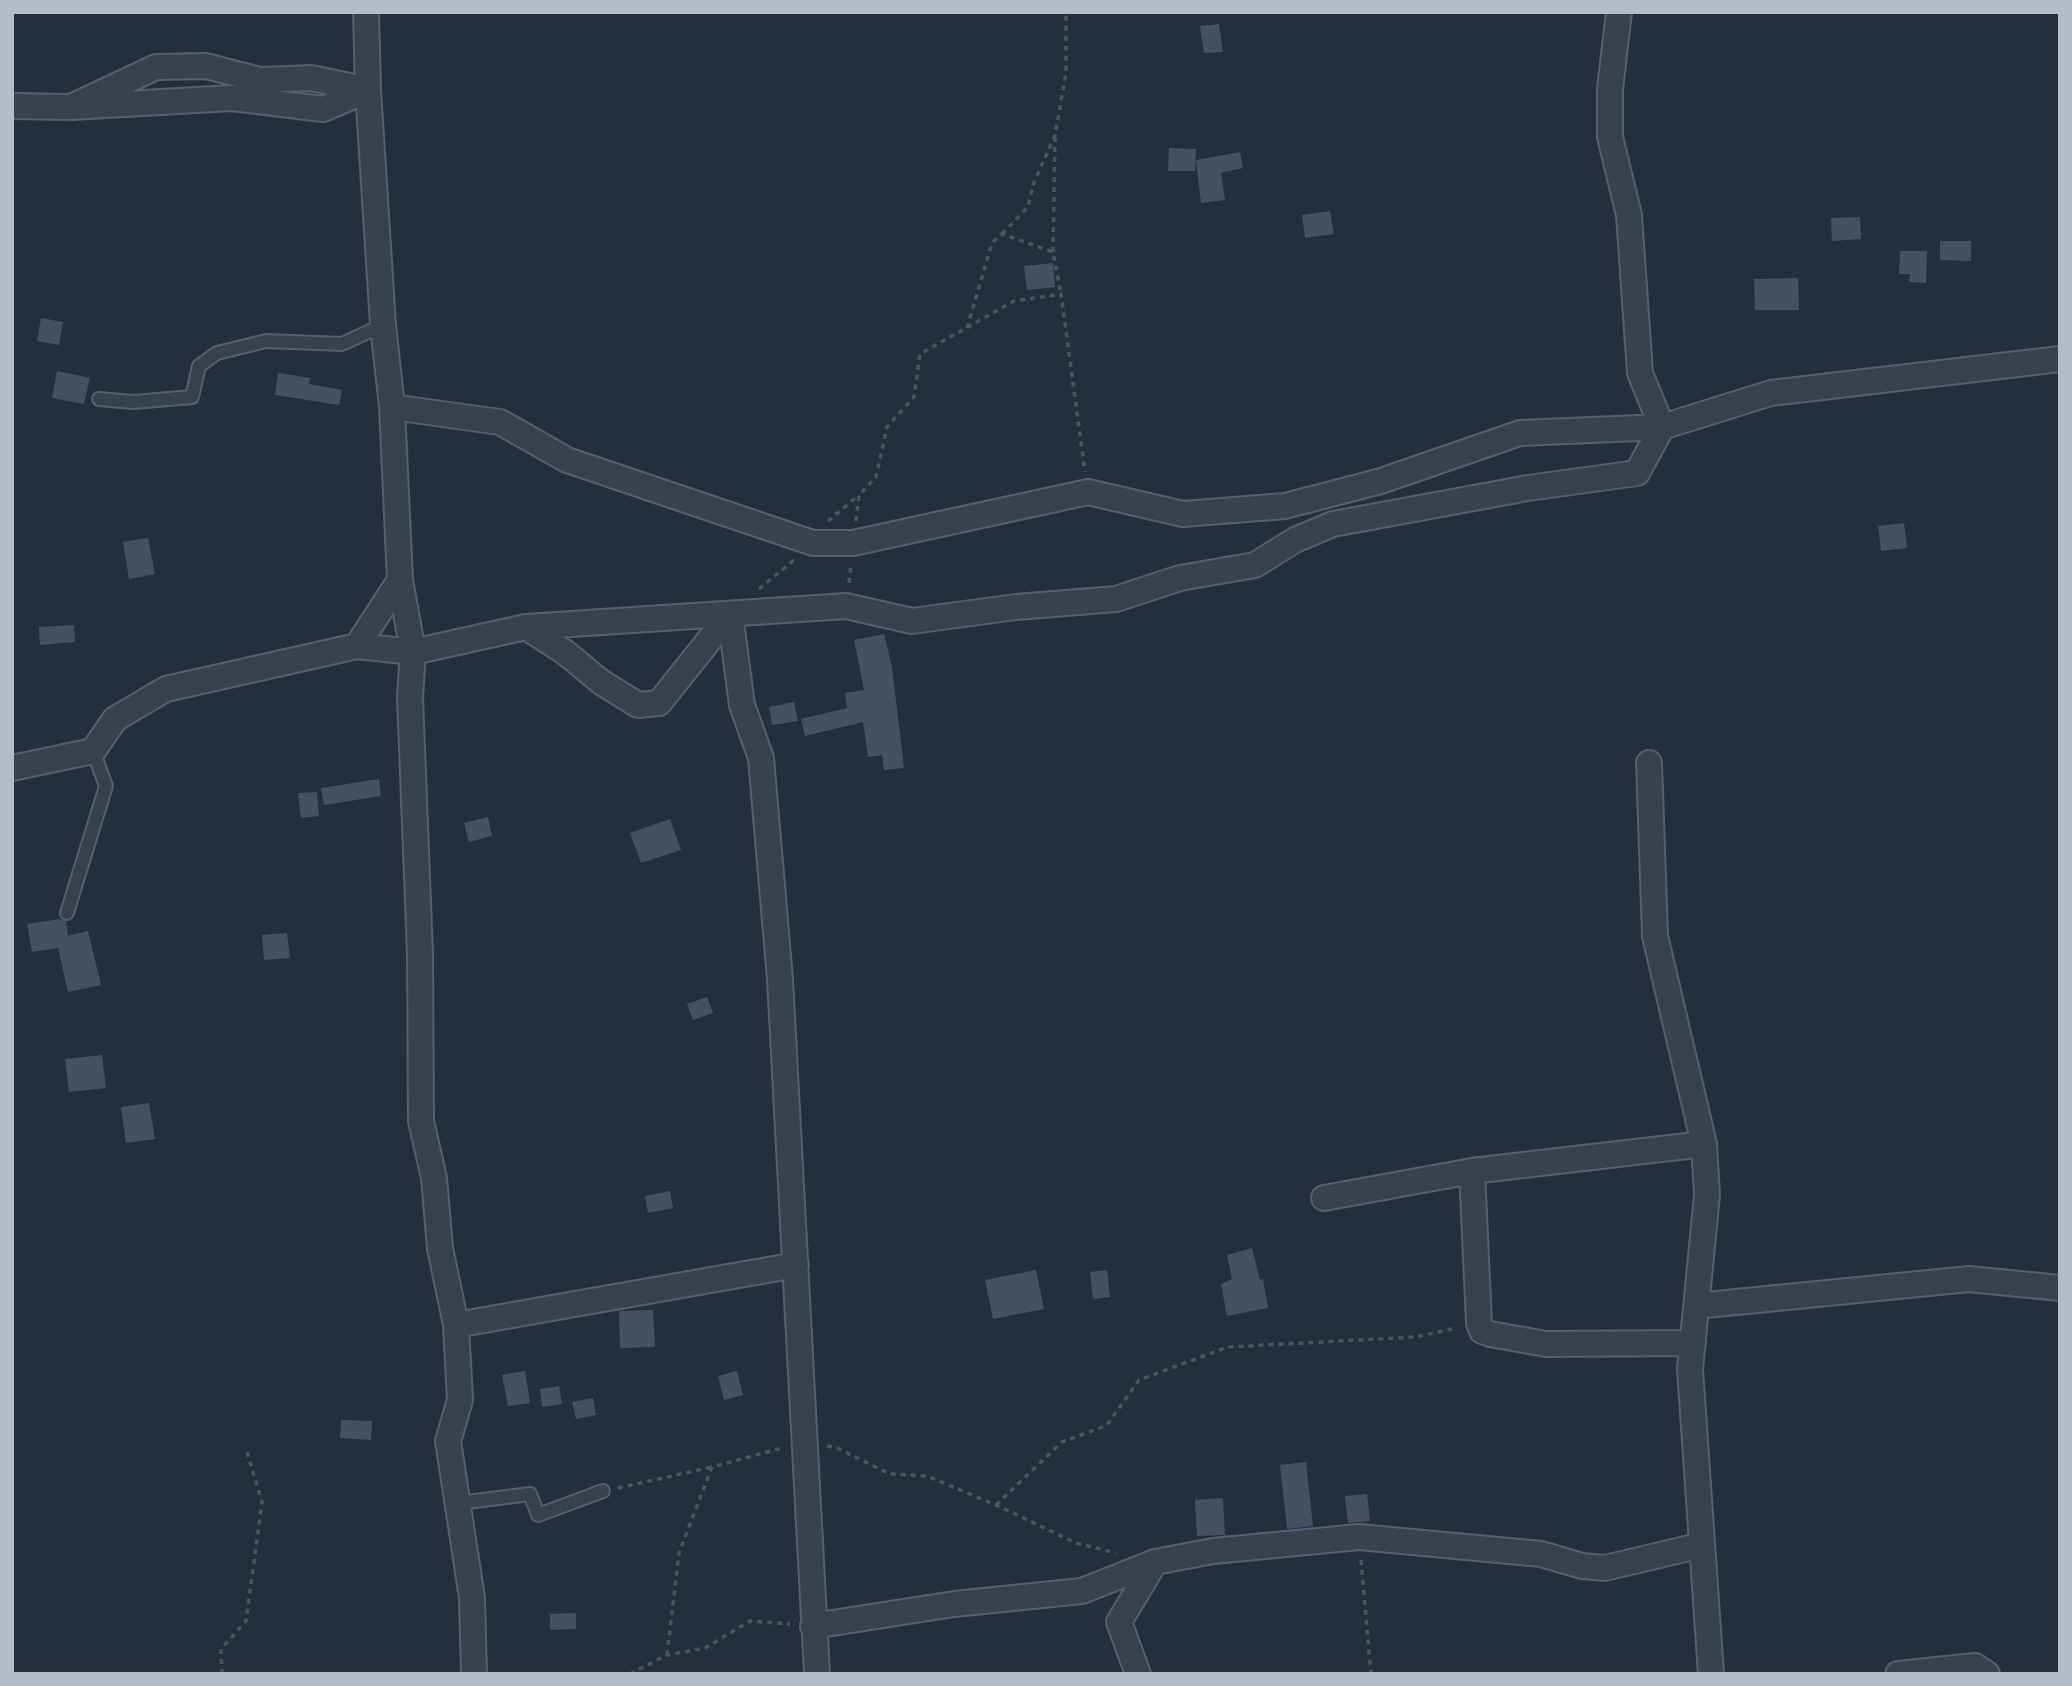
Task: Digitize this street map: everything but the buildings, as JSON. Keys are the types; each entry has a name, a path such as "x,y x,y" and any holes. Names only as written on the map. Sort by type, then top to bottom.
{"street":[{"path":"366,12 368,90 383,326 392,407 400,580 413,652 410,697 420,954 421,1121 434,1178 440,1248 456,1325 460,1400 449,1441 472,1598 474,1674"},
{"path":"1619,12 1610,89 1611,137 1629,215 1640,373 1662,427"},
{"path":"71,107 156,67 206,66 260,80 311,78 368,90"},
{"path":"12,106 71,107 232,98 323,109 368,90"},
{"path":"392,407 500,422 567,460 813,543 853,544 1088,492 1183,514 1285,506 1381,481 1520,433 1662,427 1771,393 2060,359"},
{"path":"12,768 93,751 115,719 166,689 357,646 413,652 526,627 846,606 912,621 1016,607 1116,599 1180,578 1255,565 1295,540 1333,524 1528,488 1637,473 1662,427"},
{"path":"1285,506 1333,524"},
{"path":"357,646 400,580"},
{"path":"526,627 566,653 601,682 638,705 659,703 730,614"},
{"path":"730,614 742,705 761,758 780,979 817,1674"},
{"path":"1648,763 1655,936 1703,1144 1707,1195 1690,1369 1711,1674"},
{"path":"1324,1198 1472,1171 1703,1144"},
{"path":"1472,1171 1479,1323 1482,1331 1546,1344 1693,1343"},
{"path":"456,1325 796,1265"},
{"path":"1696,1306 1969,1279 2060,1288"},
{"path":"813,1626 954,1604 1082,1591 1155,1562 1213,1551 1359,1537 1541,1554 1582,1566 1605,1568 1702,1545"},
{"path":"1138,1674 1119,1622 1155,1562"},
{"path":"1898,1674 1975,1666 1987,1674"}],"lane":[{"path":"99,399 133,402 191,397 199,366 217,353 266,341 342,344 383,326"},
{"path":"67,913 106,786 93,751"},
{"path":"459,1503 530,1493 538,1515 603,1491"}],"path":[{"path":"1066,12 1066,73 1055,135 1053,252 1088,492"},
{"path":"967,328 992,243 1028,208 1033,185 1055,135"},
{"path":"1002,234 1053,252"},
{"path":"846,606 859,495 876,477 887,427 914,397 920,354 1014,301 1061,294"},
{"path":"996,1505 1062,1442 1107,1425 1139,1380 1228,1347 1415,1337 1479,1323"},
{"path":"603,1491 712,1467 804,1442 837,1448 890,1474 927,1476 996,1505 1076,1544 1115,1553"},
{"path":"222,1674 221,1649 246,1621 262,1502 247,1452"},
{"path":"667,1655 679,1553 712,1467"},
{"path":"1359,1537 1371,1674"},
{"path":"630,1674 667,1655 705,1648 750,1621 813,1626"}]}
